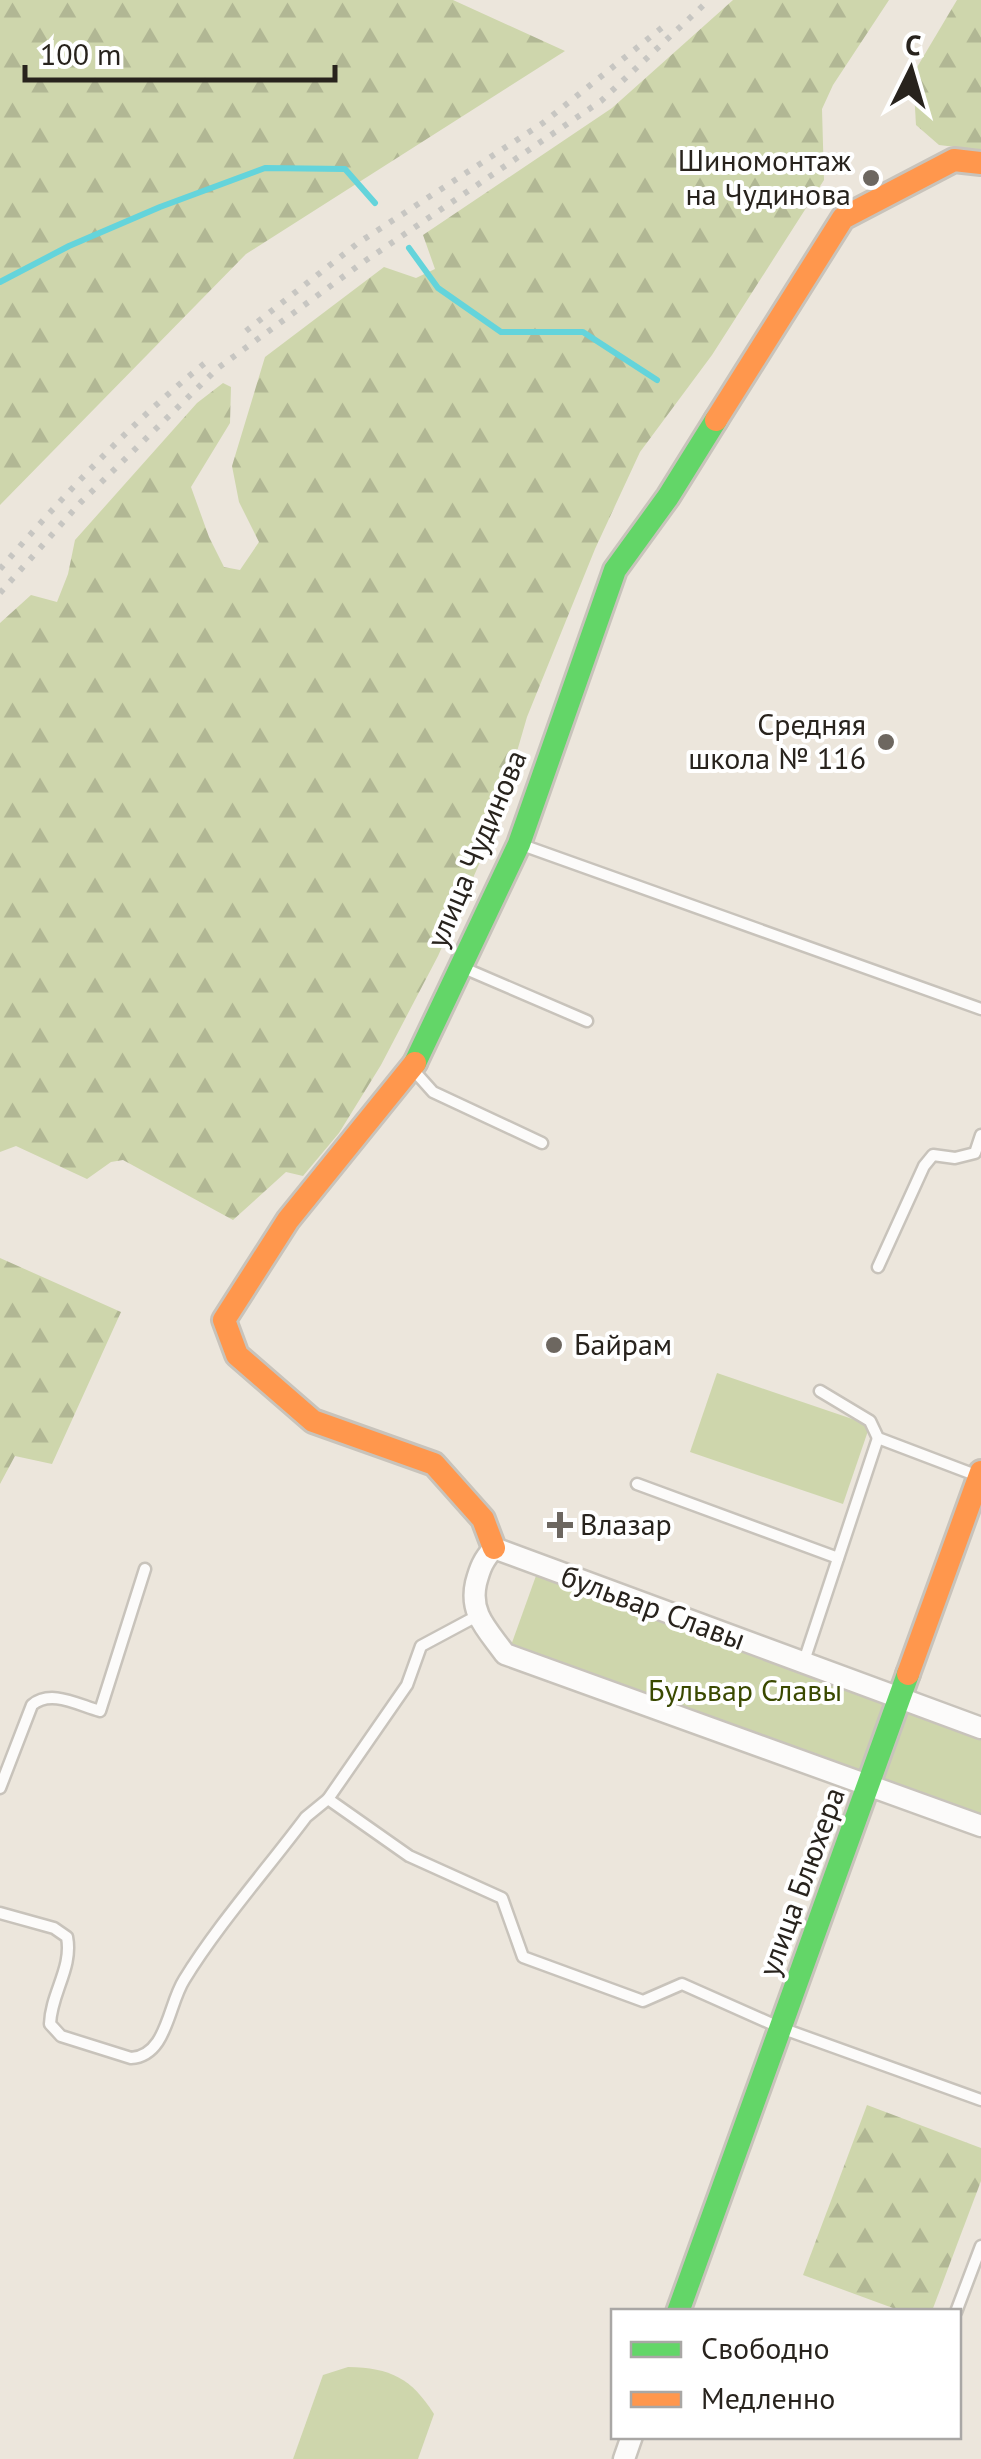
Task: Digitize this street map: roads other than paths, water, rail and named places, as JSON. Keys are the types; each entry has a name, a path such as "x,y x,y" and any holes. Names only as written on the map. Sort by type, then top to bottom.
{"street":[{"name":"улица Чудинова","path":"494,1548 483,1520 434,1464 312,1421 236,1356 224,1320 288,1220 412,1068 519,844 615,570 668,496 843,218 954,160 981,163"},
{"name":"улица Блюхера","path":"679,2309 980,1474"},
{"name":"бульвар Славы","path":"494,1548 981,1728"},
{"path":"494,1548 482,1560 472,1604 505,1654 981,1826"}],"lane":[{"path":"519,844 981,1009"},
{"path":"460,967 587,1021"},
{"path":"412,1068 434,1092 542,1143"},
{"path":"878,1268 924,1166 933,1155 955,1158 975,1154 981,1135"},
{"path":"803,1664 878,1438 870,1420 820,1391"},
{"path":"878,1438 980,1474"},
{"path":"637,1484 838,1558"},
{"path":"0,1788 32,1706 41,1698 100,1711 145,1569"},
{"path":"0,1913 54,1928 67,1938 70,1954 50,2011 50,2024 61,2036 131,2058 143,2058 154,2050 182,1982 306,1817 328,1799 407,1685 421,1646 477,1616"},
{"path":"328,1799 409,1856 502,1898 523,1957 642,2001 682,1984 781,2028 981,2100"},
{"path":"957,2309 981,2246"}],"waterway":[{"path":"0,282 69,246 265,168 345,169 375,203"},
{"path":"409,248 438,288 501,332 583,332 657,380"}],"railway":[{"path":"0,593 81,502 218,368 362,263 601,101 709,0"},
{"path":"246,331 358,243 543,123 669,22"},
{"path":"0,569 100,459 210,359"}],"place":[{"name":"Шиномонтаж на Чудинова","path":"871,178"},
{"name":"Средняя школа № 116","path":"886,742"},
{"name":"Байрам","path":"554,1345"},
{"name":"Влазар","path":"560,1525"}],"park label":[{"name":"Бульвар Славы","path":"745,1691"}]}
